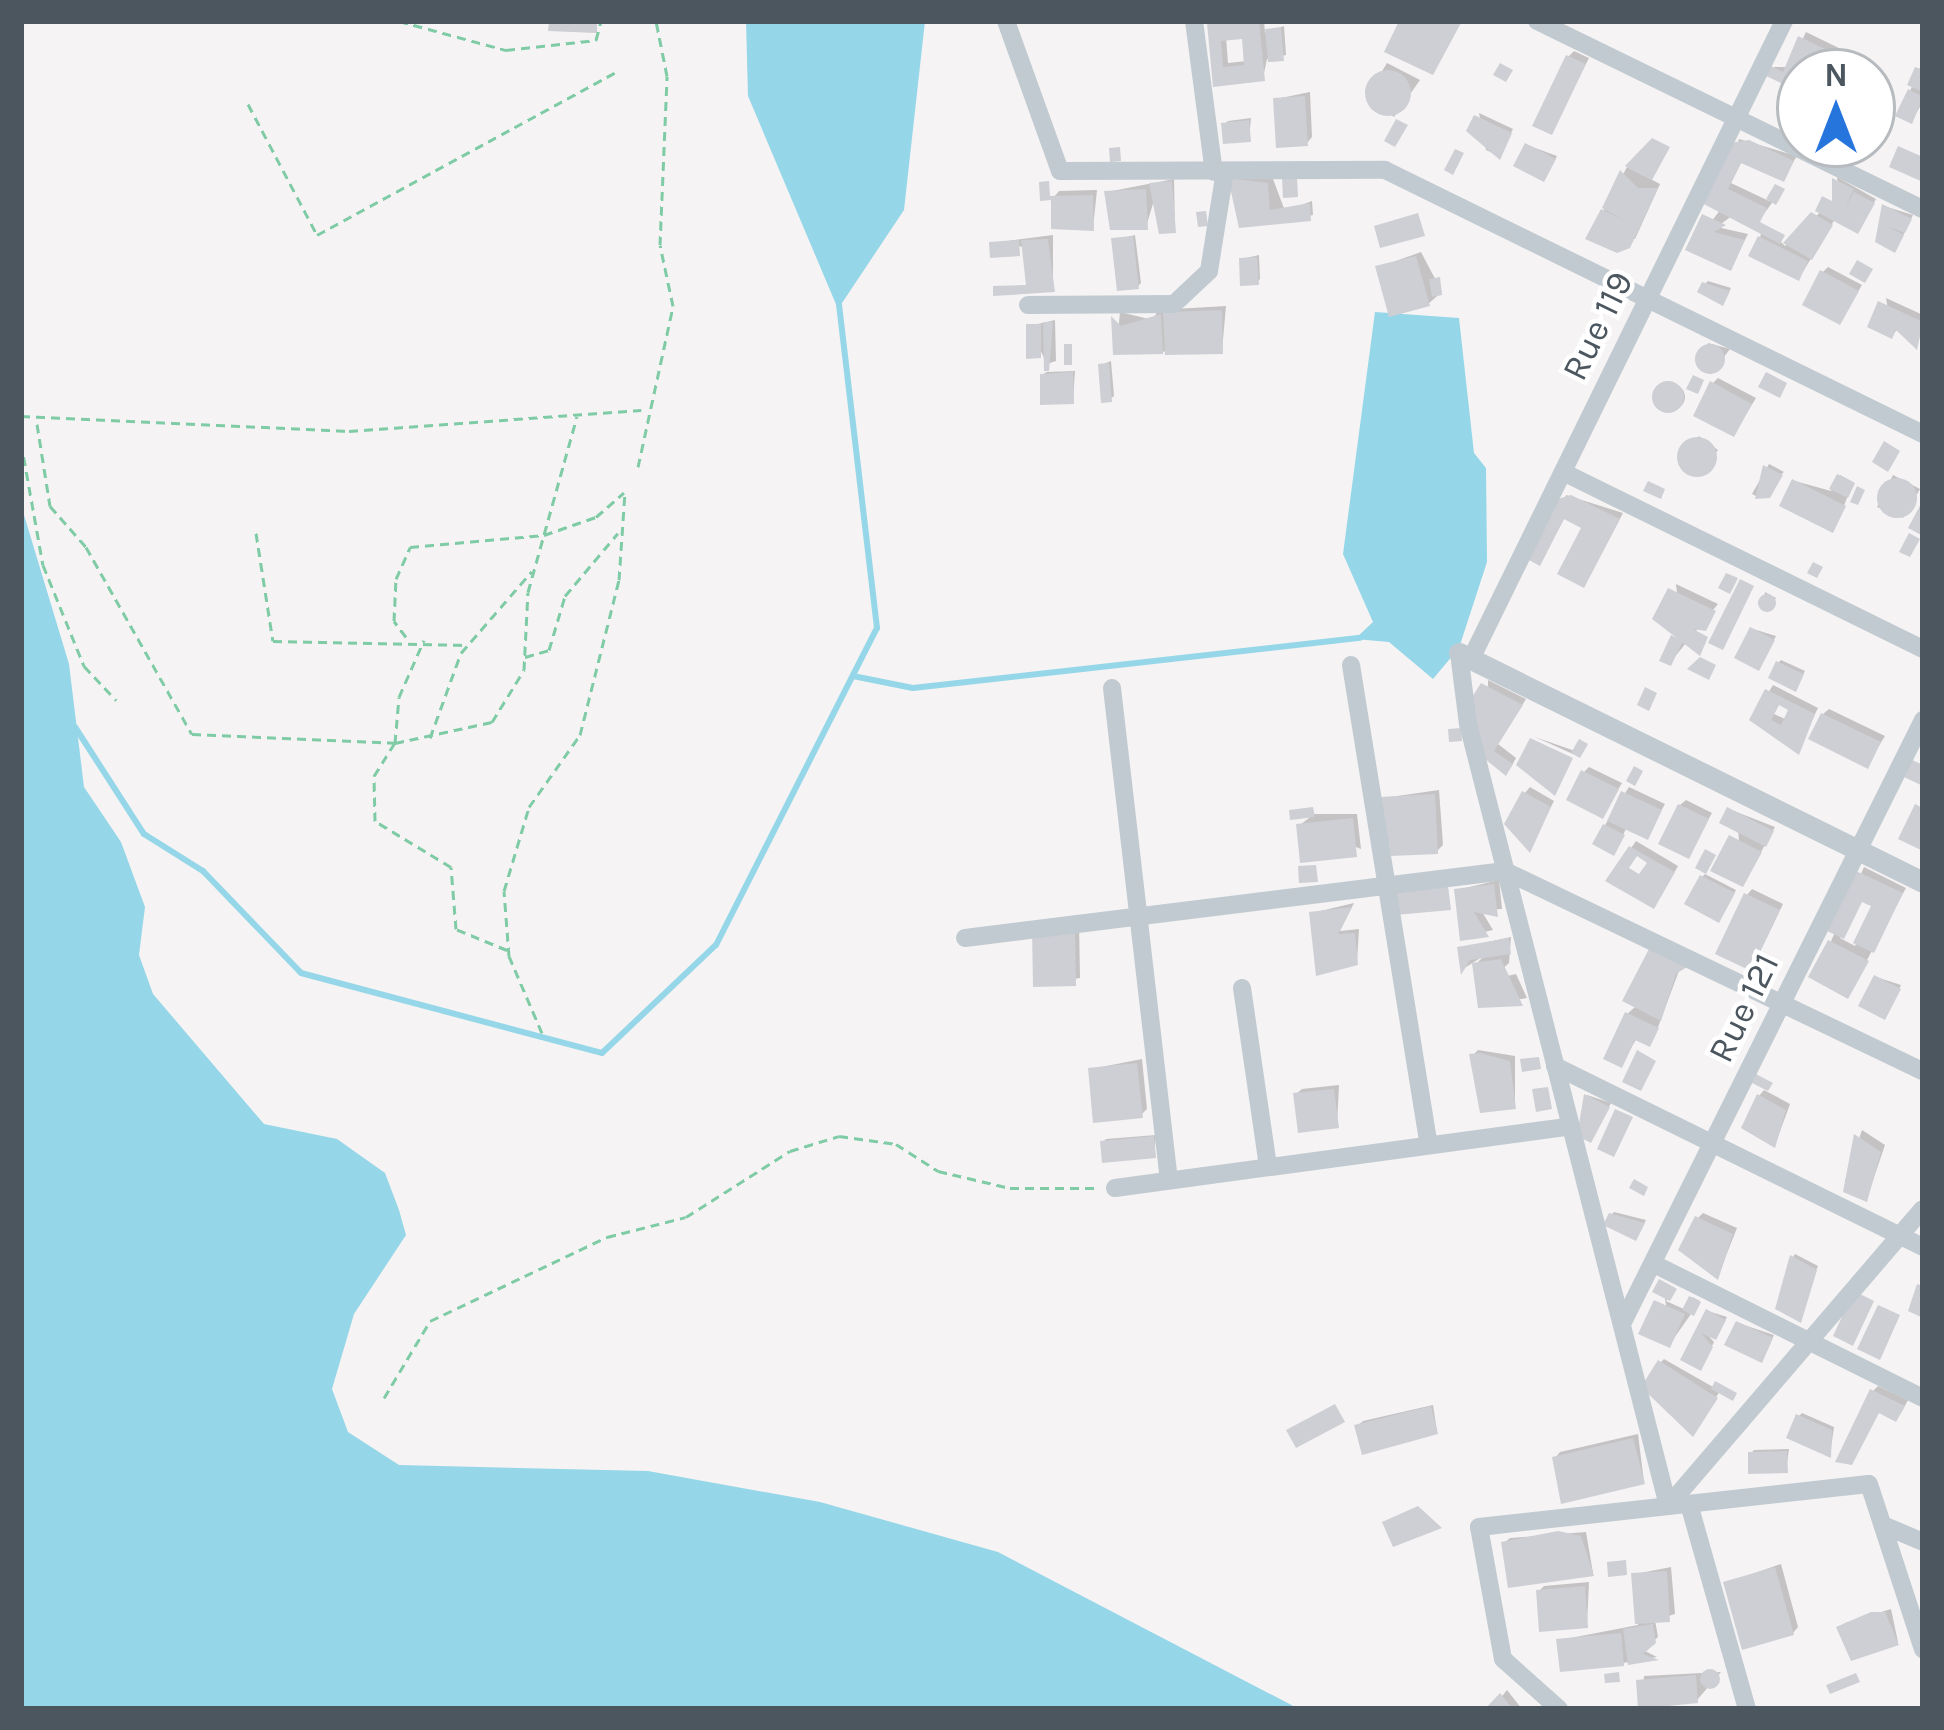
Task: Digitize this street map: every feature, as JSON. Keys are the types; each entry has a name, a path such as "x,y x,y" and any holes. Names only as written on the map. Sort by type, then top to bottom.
{"street":[{"path":"1006,21 1060,171 1385,170 1923,434"},
{"path":"1028,305 1174,304 1209,271 1220,171 1194,21"},
{"path":"1537,21 1923,209"},
{"name":"Rue 119","path":"1465,656 1563,472 1784,21"},
{"path":"1563,472 1923,649"},
{"path":"1465,656 1923,882"},
{"path":"1465,656 1505,871 1668,1506"},
{"path":"1351,665 1429,1145"},
{"path":"1112,688 1169,1180"},
{"name":"Rue 121","path":"1622,1324 1923,720"},
{"path":"965,938 1505,871 1923,1071"},
{"path":"1242,988 1268,1167"},
{"path":"1555,1066 1923,1247"},
{"path":"1114,1188 1571,1126"},
{"path":"1668,1506 1923,1209"},
{"path":"1654,1264 1923,1398"},
{"path":"1559,1709 1503,1659 1478,1527 1870,1484 1923,1649"},
{"path":"1689,1504 1747,1709"},
{"path":"1883,1525 1923,1543"}],"path":[{"path":"399,21 506,50 596,40 601,21"},
{"path":"638,467 673,306 661,245 668,76 656,21"},
{"path":"248,104 317,235 618,71"},
{"path":"21,416 38,424 73,416 349,431 640,410"},
{"path":"38,424 50,506 86,547 192,734 395,743 430,740 492,722 525,657 535,568 577,417"},
{"path":"21,442 43,565 84,666 116,700"},
{"path":"406,637 394,621 396,580 410,548 544,535 596,517 625,491 619,580 580,735 530,807 504,891 507,950 542,1033"},
{"path":"525,657 548,650 565,596 620,531"},
{"path":"256,533 273,641 406,637 467,645"},
{"path":"430,740 467,645 535,568"},
{"path":"424,640 399,697 395,743 374,776 375,821 451,867 456,929 507,950"},
{"path":"384,1398 430,1321 482,1289 686,1217 790,1150 839,1136 896,1144 938,1171 1010,1188 1114,1188"}],"water":[{"path":"746,21 925,21 904,210 838,309 748,96"},
{"path":"1375,312 1459,318 1474,453 1486,468 1487,562 1459,648 1433,679 1389,642 1355,639 1373,622 1343,554"},
{"path":"21,505 69,664 84,787 121,842 145,907 139,955 153,994 264,1124 337,1139 385,1173 399,1210 406,1235 354,1314 332,1389 348,1432 399,1465 648,1471 820,1502 998,1552 1299,1709 21,1709"}],"building":[{"path":"549,21 597,21 597,33 548,31"},
{"path":"1259,21 1265,81 1213,87 1207,23","holes":["1242,39 1244,65 1223,67 1221,41"]},
{"path":"1399,21 1462,21 1433,75 1384,52"},
{"path":"1281,27 1284,61 1268,62 1265,29"},
{"path":"1798,36 1823,48 1793,48"},
{"path":"1566,55 1586,64 1552,135 1532,126"},
{"path":"1500,63 1513,70 1506,82 1493,75"},
{"path":"1771,66 1776,68 1776,81 1766,76"},
{"path":"1915,67 1923,70 1923,92 1907,85"},
{"path":"1388,70 1404,77 1411,93 1404,109 1388,116 1372,109 1365,93 1372,77"},
{"path":"1908,89 1923,97 1912,124 1896,114"},
{"path":"1305,96 1308,146 1276,148 1273,98"},
{"path":"1474,115 1512,133 1500,160 1466,131"},
{"path":"1396,119 1408,125 1395,147 1384,141"},
{"path":"1249,120 1251,142 1223,144 1221,123"},
{"path":"1652,138 1670,147 1652,180 1625,166"},
{"path":"1749,140 1776,153 1776,168 1791,168 1784,182 1741,163 1728,189 1767,208 1760,222 1785,235 1780,244 1700,202 1730,143"},
{"path":"1525,143 1556,159 1544,182 1513,166"},
{"path":"1898,146 1923,157 1923,182 1891,168 1896,168"},
{"path":"1120,147 1121,161 1110,162 1109,148"},
{"path":"1455,149 1464,153 1453,175 1444,170"},
{"path":"1620,170 1638,188 1658,188 1630,248 1617,253 1585,239 1601,209 1624,220 1602,208"},
{"path":"1282,177 1297,177 1298,197 1283,198"},
{"path":"1228,178 1268,183 1270,210 1310,203 1311,221 1239,228"},
{"path":"1832,178 1854,189 1845,207 1854,192 1875,203 1858,234 1815,211 1822,196 1832,201"},
{"path":"1049,181 1050,196 1093,195 1094,231 1051,229 1051,200 1040,201 1039,182"},
{"path":"1172,181 1176,233 1159,234 1149,183"},
{"path":"1775,184 1785,189 1776,205 1766,199"},
{"path":"1146,189 1148,230 1110,230 1104,191"},
{"path":"1882,204 1912,219 1905,233 1889,227 1904,235 1895,253 1875,242"},
{"path":"1206,211 1208,226 1198,227 1196,212"},
{"path":"1811,212 1833,225 1812,260 1783,243"},
{"path":"1418,213 1425,236 1380,248 1374,226"},
{"path":"1702,214 1726,225 1714,232 1745,240 1731,271 1685,250"},
{"path":"1133,236 1139,289 1117,291 1111,238"},
{"path":"1758,236 1808,261 1799,281 1748,256"},
{"path":"1048,239 1055,292 993,296 993,286 1026,285 1021,240"},
{"path":"1019,240 1020,256 990,258 989,242"},
{"path":"1416,256 1430,306 1389,317 1375,266"},
{"path":"1257,257 1259,285 1240,286 1239,258"},
{"path":"1857,260 1873,269 1865,283 1849,274"},
{"path":"1820,270 1859,291 1840,325 1802,305"},
{"path":"1440,277 1442,295 1432,297 1429,279"},
{"path":"1702,282 1730,291 1723,306 1697,292"},
{"path":"1878,301 1923,322 1917,350 1896,330 1892,339 1867,327"},
{"path":"1222,310 1223,354 1165,355 1163,312"},
{"path":"1161,314 1163,354 1113,355 1111,316 1121,326"},
{"path":"1043,322 1053,322 1049,371 1044,371"},
{"path":"1026,324 1041,324 1041,358 1026,359"},
{"path":"1064,344 1072,344 1072,365 1064,365"},
{"path":"1710,344 1721,348 1725,359 1721,370 1710,374 1699,370 1695,359 1699,348"},
{"path":"1109,363 1112,402 1101,403 1098,364"},
{"path":"1073,372 1074,404 1040,405 1040,374"},
{"path":"1766,372 1787,383 1780,398 1758,387"},
{"path":"1693,375 1704,380 1698,394 1686,389"},
{"path":"1668,381 1679,386 1684,397 1679,408 1668,413 1657,408 1652,397 1657,386"},
{"path":"1710,381 1752,404 1734,437 1693,416"},
{"path":"1697,437 1711,443 1717,457 1711,471 1697,477 1683,471 1677,457 1683,443"},
{"path":"1884,441 1900,451 1888,472 1872,462"},
{"path":"1763,465 1783,475 1770,498 1755,499"},
{"path":"1837,474 1855,483 1848,498 1829,489"},
{"path":"1897,478 1911,484 1917,498 1911,512 1897,518 1883,512 1877,498 1883,484"},
{"path":"1792,479 1846,506 1833,533 1779,506"},
{"path":"1648,481 1665,489 1661,499 1643,491"},
{"path":"1857,486 1865,490 1858,505 1850,502"},
{"path":"1571,495 1620,519 1584,588 1557,574 1581,528 1564,519 1540,566 1527,559 1558,499"},
{"path":"1923,500 1923,536 1908,528"},
{"path":"1909,533 1920,539 1910,557 1899,552"},
{"path":"1813,562 1823,567 1817,578 1807,573"},
{"path":"1726,573 1738,578 1730,594 1718,588"},
{"path":"1740,579 1754,586 1723,650 1708,643"},
{"path":"1668,588 1716,611 1706,631 1693,629 1708,637 1700,656 1652,619"},
{"path":"1767,594 1776,603 1767,612 1758,603"},
{"path":"1750,627 1775,640 1759,671 1734,658"},
{"path":"1671,635 1683,641 1671,666 1659,661"},
{"path":"1700,657 1716,665 1709,680 1687,669"},
{"path":"1776,661 1804,674 1796,692 1768,678"},
{"path":"1481,683 1523,705 1494,751 1513,764 1506,776 1485,759 1469,702"},
{"path":"1645,687 1657,693 1649,711 1637,705"},
{"path":"1765,689 1815,714 1799,755 1749,720","holes":["1779,705 1788,710 1781,725 1771,720"]},
{"path":"1821,713 1881,742 1868,769 1808,739"},
{"path":"1461,728 1462,741 1449,742 1448,729"},
{"path":"1530,738 1573,758 1555,796 1516,765"},
{"path":"1579,739 1588,744 1580,758 1571,753"},
{"path":"1912,760 1923,765 1923,786 1904,777"},
{"path":"1634,766 1643,771 1635,786 1626,781"},
{"path":"1581,770 1619,789 1603,819 1566,800"},
{"path":"1522,791 1551,807 1530,853 1504,824"},
{"path":"1621,791 1662,810 1648,840 1607,821"},
{"path":"1435,794 1438,854 1391,856 1380,797"},
{"path":"1678,804 1709,819 1689,859 1658,844"},
{"path":"1915,804 1923,808 1923,851 1898,839"},
{"path":"1313,807 1315,817 1290,820 1289,810"},
{"path":"1727,807 1774,831 1766,847 1719,823"},
{"path":"1353,818 1357,857 1300,863 1296,824"},
{"path":"1603,824 1625,835 1614,856 1592,844"},
{"path":"1729,835 1762,852 1743,887 1710,871"},
{"path":"1629,846 1675,872 1654,909 1605,881","holes":["1637,856 1647,863 1639,874 1629,868"]},
{"path":"1705,849 1716,855 1706,874 1695,868"},
{"path":"1316,865 1318,882 1299,883 1298,866"},
{"path":"1856,871 1903,893 1874,953 1853,943 1871,906 1862,902 1844,939 1827,931"},
{"path":"1700,875 1735,893 1719,923 1684,904"},
{"path":"1494,884 1498,917 1474,912 1489,937 1460,941 1454,889"},
{"path":"1448,886 1451,910 1395,915 1393,891"},
{"path":"1744,893 1780,910 1751,971 1715,954"},
{"path":"1352,907 1338,934 1355,933 1358,965 1316,976 1309,912"},
{"path":"1075,927 1076,986 1033,987 1032,928"},
{"path":"1509,938 1511,954 1470,960 1461,975 1457,947"},
{"path":"1828,940 1869,961 1848,999 1808,977"},
{"path":"1651,945 1690,965 1676,974 1661,1021 1622,1001"},
{"path":"1501,959 1523,1006 1478,1008 1472,963"},
{"path":"1874,975 1901,989 1885,1020 1858,1006"},
{"path":"1625,1012 1659,1028 1650,1047 1635,1040 1622,1068 1603,1059"},
{"path":"1637,1050 1656,1061 1641,1091 1622,1082"},
{"path":"1469,1054 1510,1061 1516,1109 1480,1113"},
{"path":"1539,1057 1541,1069 1522,1072 1520,1059"},
{"path":"1137,1063 1143,1118 1093,1123 1088,1068"},
{"path":"1756,1074 1773,1083 1768,1091 1752,1083"},
{"path":"1548,1087 1552,1109 1536,1112 1532,1089"},
{"path":"1334,1089 1339,1128 1298,1133 1293,1093"},
{"path":"1584,1094 1610,1107 1591,1143 1577,1136"},
{"path":"1757,1094 1786,1110 1775,1148 1741,1128"},
{"path":"1615,1109 1633,1117 1614,1157 1597,1149"},
{"path":"1854,1134 1881,1152 1867,1202 1843,1192"},
{"path":"1154,1136 1156,1158 1102,1163 1100,1141"},
{"path":"1634,1179 1648,1187 1644,1196 1629,1188"},
{"path":"1609,1213 1645,1223 1636,1241 1603,1225"},
{"path":"1695,1216 1733,1234 1718,1280 1678,1250"},
{"path":"1790,1255 1817,1270 1801,1323 1775,1309"},
{"path":"1659,1279 1677,1289 1670,1301 1652,1292"},
{"path":"1917,1284 1923,1286 1923,1318 1908,1311"},
{"path":"1854,1291 1874,1301 1853,1346 1833,1336"},
{"path":"1689,1296 1701,1302 1694,1316 1682,1310"},
{"path":"1654,1300 1685,1314 1670,1348 1638,1334"},
{"path":"1878,1305 1900,1315 1880,1360 1857,1349"},
{"path":"1706,1309 1726,1320 1716,1340 1701,1333 1713,1347 1701,1371 1680,1360"},
{"path":"1736,1321 1773,1338 1762,1363 1724,1345"},
{"path":"1658,1360 1718,1398 1693,1437 1641,1387"},
{"path":"1715,1381 1737,1393 1733,1401 1711,1389"},
{"path":"1870,1389 1905,1406 1896,1422 1879,1413 1852,1465 1835,1462"},
{"path":"1335,1404 1345,1422 1296,1448 1286,1430"},
{"path":"1431,1406 1438,1434 1362,1455 1354,1425"},
{"path":"1796,1414 1832,1430 1831,1458 1786,1438"},
{"path":"1633,1438 1645,1484 1561,1504 1552,1457"},
{"path":"1787,1451 1788,1473 1748,1474 1748,1452"},
{"path":"1418,1506 1442,1528 1393,1547 1382,1522"},
{"path":"1558,1531 1581,1536 1594,1576 1508,1588 1501,1542"},
{"path":"1626,1560 1627,1575 1608,1577 1607,1562"},
{"path":"1775,1567 1794,1635 1742,1650 1723,1582"},
{"path":"1667,1571 1670,1622 1635,1624 1631,1573"},
{"path":"1585,1586 1588,1628 1539,1632 1536,1590"},
{"path":"1871,1612 1885,1612 1899,1645 1851,1661 1836,1627"},
{"path":"1653,1624 1656,1643 1643,1654 1659,1660 1628,1665 1623,1629"},
{"path":"1621,1633 1624,1666 1560,1672 1556,1639"},
{"path":"1710,1669 1720,1679 1710,1689 1700,1679"},
{"path":"1619,1672 1620,1682 1605,1683 1604,1674"},
{"path":"1856,1673 1860,1682 1830,1694 1826,1685"},
{"path":"1696,1675 1698,1703 1638,1709 1636,1680"},
{"path":"1500,1693 1513,1709 1485,1709"}],"waterway":[{"path":"75,727 144,834 203,871 301,973 602,1053 716,945 877,628 839,303"},
{"path":"853,676 913,688 1360,638"}]}
